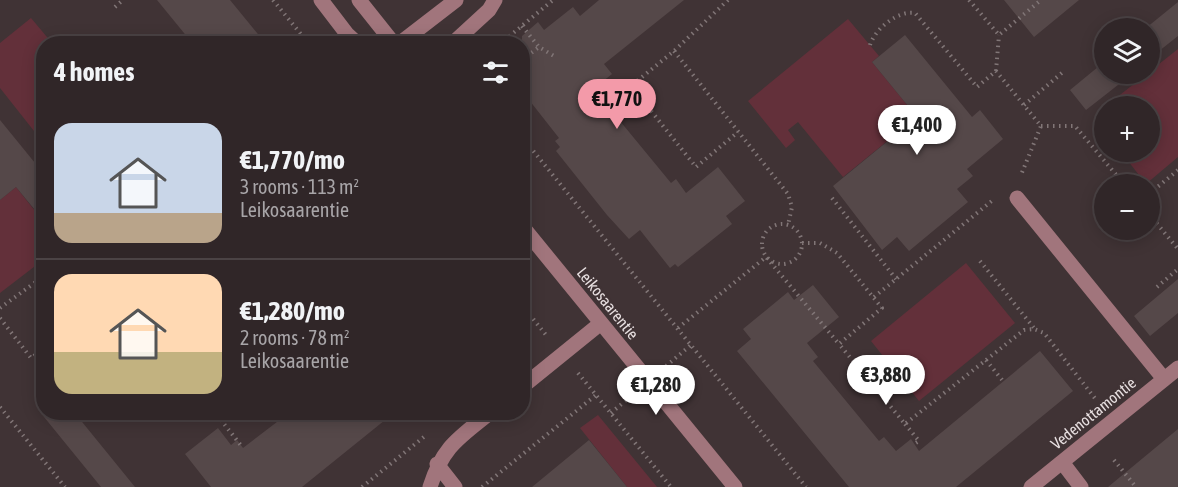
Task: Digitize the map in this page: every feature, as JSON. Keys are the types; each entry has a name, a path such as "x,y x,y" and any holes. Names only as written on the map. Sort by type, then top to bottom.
{"street":[{"path":"321,0 349,36"},
{"path":"358,0 387,36"},
{"path":"409,36 456,0"},
{"path":"461,36 489,10 495,0"},
{"path":"1017,198 1164,379"},
{"name":"Leikosaarentie","path":"530,236 735,487"},
{"path":"530,381 602,323"},
{"name":"Vedenottamontie","path":"1031,487 1178,368"},
{"path":"430,487 437,464 448,448 481,420"},
{"path":"1062,462 1081,487"},
{"path":"437,464 455,487"}],"path":[{"path":"115,7 123,0"},
{"path":"273,0 302,36"},
{"path":"510,36 553,0"},
{"path":"728,0 674,51 631,86 696,167 738,132"},
{"path":"969,0 999,35 996,71 1041,126"},
{"path":"999,35 1041,0"},
{"path":"870,45 873,35 907,12 915,14 976,87 996,71"},
{"path":"522,26 539,46 554,56"},
{"path":"530,53 539,46"},
{"path":"674,51 788,194 792,207 788,225"},
{"path":"1024,105 1064,72"},
{"path":"1019,179 1041,126"},
{"path":"1041,126 1075,126 1116,174"},
{"path":"530,147 806,487"},
{"path":"1160,185 1178,170"},
{"path":"874,297 1000,195"},
{"path":"832,198 896,279"},
{"path":"766,257 776,263 788,264 800,254 802,243 798,232 788,225 776,225 767,232 762,242 766,257 919,441 914,444"},
{"path":"1160,227 1178,249"},
{"path":"802,243 820,243 837,253 882,308 839,344"},
{"path":"678,328 766,257"},
{"path":"980,261 1034,329"},
{"path":"1157,287 1178,269"},
{"path":"0,308 36,282"},
{"path":"530,315 545,333"},
{"path":"0,318 32,358 36,355"},
{"path":"817,328 822,324"},
{"path":"905,424 1024,330 1034,329 1044,333 1112,421"},
{"path":"986,360 1003,381"},
{"path":"482,487 596,395 671,487"},
{"path":"0,406 65,487"},
{"path":"0,418 6,413"},
{"path":"221,420 243,448"},
{"path":"362,487 432,430"},
{"path":"1114,460 1136,487"}],"shaded area":[{"path":"31,18 46,36 36,36 36,129 34,131 0,88 0,43"},
{"path":"848,19 879,56 872,62 917,117 843,177 798,122 788,130 795,140 786,148 748,101"},
{"path":"1178,49 1178,157 1158,174 1138,174 1129,162 1160,162 1160,96 1119,96 1134,84 1160,84 1160,63"},
{"path":"16,187 36,212 36,265 0,293 0,200"},
{"path":"966,263 1015,323 919,401 871,341"},
{"path":"598,415 657,487 627,487 580,428"}],"building":[{"path":"157,0 230,0 259,36 186,36"},
{"path":"599,0 684,0 604,64 612,74 597,86 610,101 606,104 671,183 676,179 686,193 718,167 745,201 726,216 732,224 678,267 675,264 670,268 640,230 629,239 607,215 556,151 560,147 555,141 559,138 530,101 530,36 522,36 538,22 544,30 573,7 580,16"},
{"path":"1004,0 1079,0 1034,37"},
{"path":"1178,2 1178,36 1160,50 1160,18"},
{"path":"905,35 972,117 980,110 1003,139 967,169 973,176 957,189 968,202 909,251 897,237 882,250 833,186 917,117 872,62"},
{"path":"1094,70 1094,84 1119,84 1104,96 1094,96 1094,104 1086,110 1070,90"},
{"path":"0,120 36,164 36,211 16,187 0,200"},
{"path":"1178,279 1178,313 1150,336 1134,316"},
{"path":"813,285 839,317 807,343 818,357 813,361 879,441 884,437 896,451 911,439 919,451 1040,351 1073,391 956,487 849,487 737,351 751,339 743,329 788,292 794,300"},
{"path":"47,420 81,420 135,487 101,487"},
{"path":"280,420 385,420 302,487 211,487 185,454 218,428 231,445 237,440 243,448"},
{"path":"1178,429 1178,487 1108,487"},
{"path":"589,440 627,487 532,487"}]}
